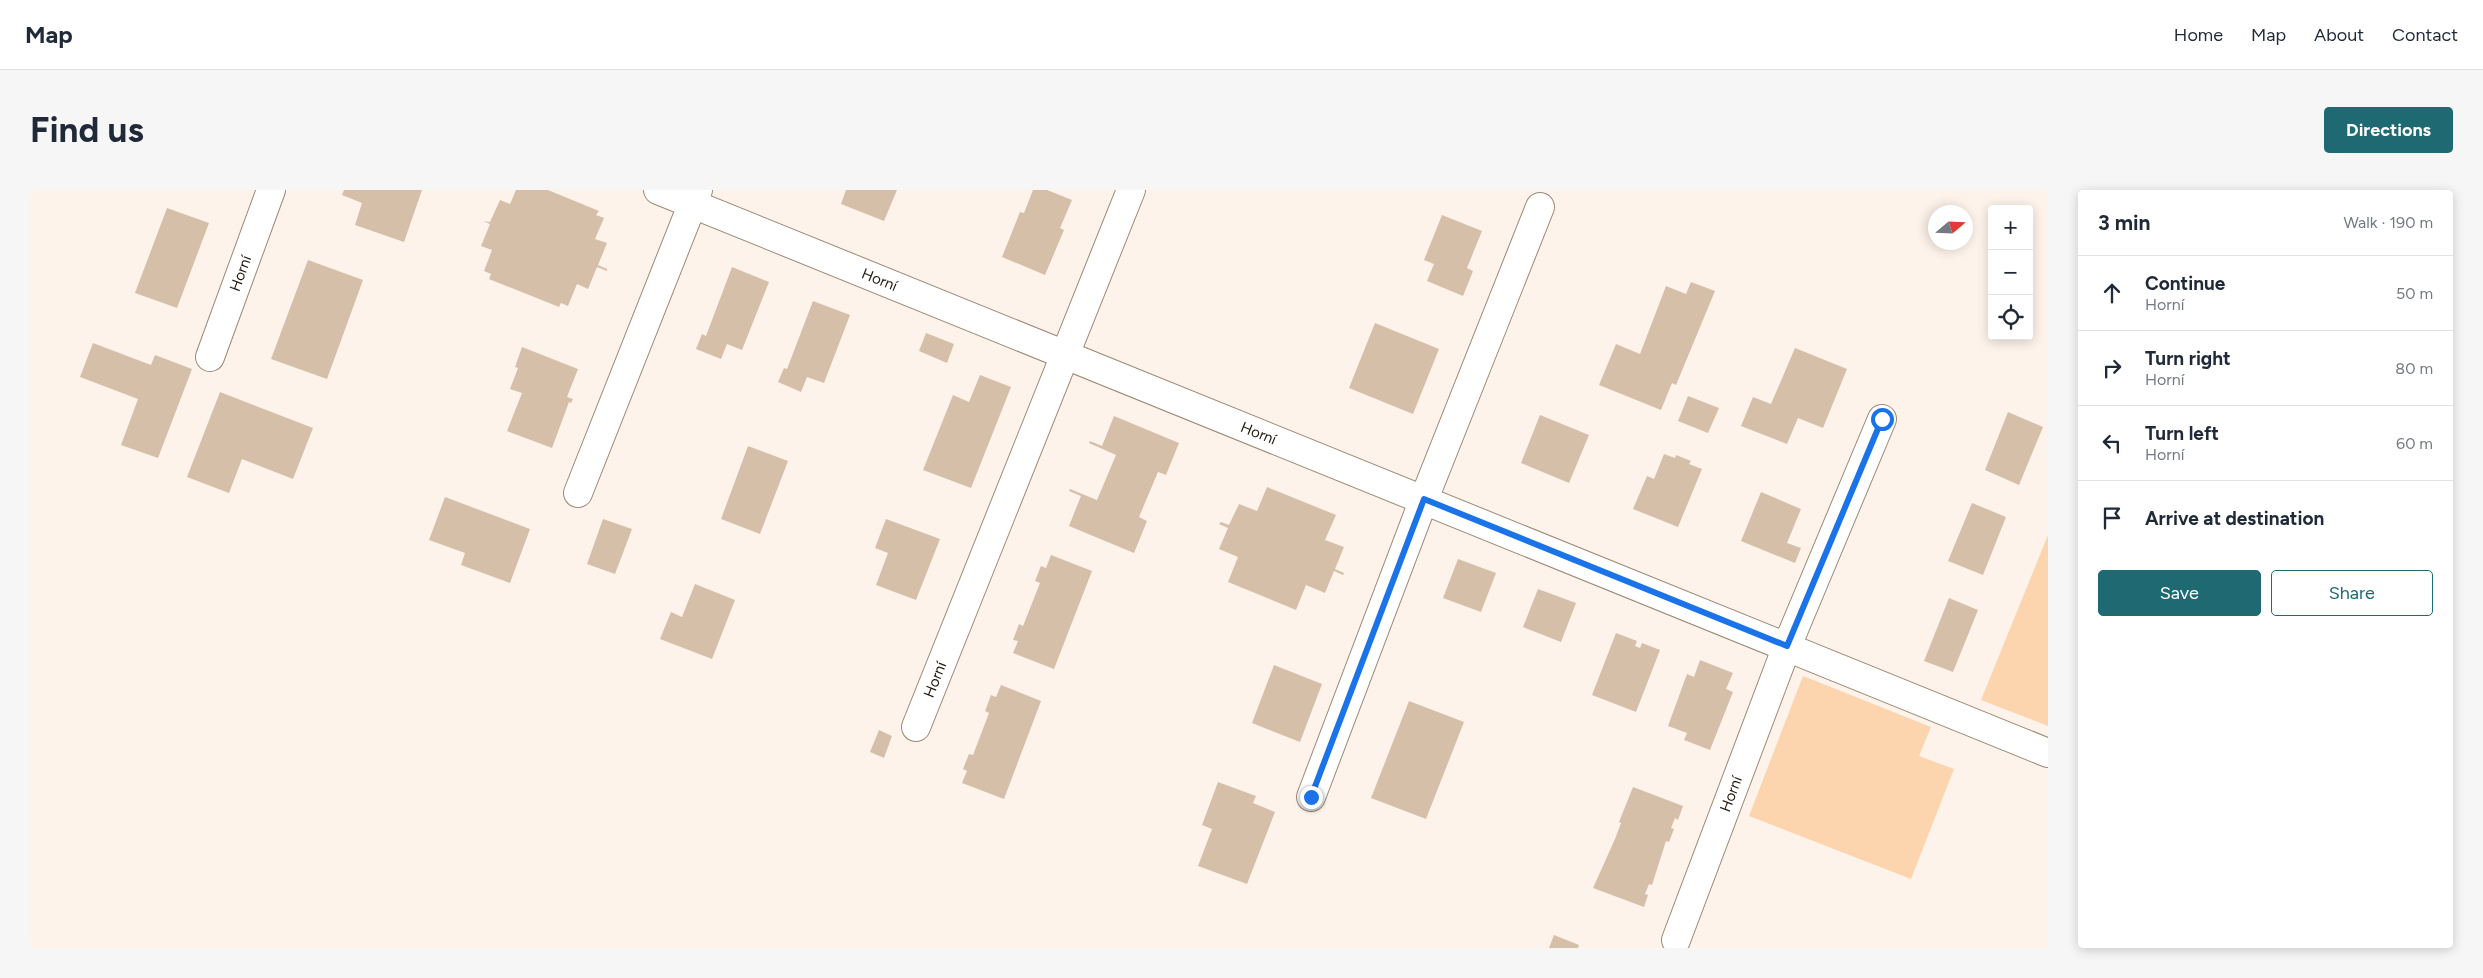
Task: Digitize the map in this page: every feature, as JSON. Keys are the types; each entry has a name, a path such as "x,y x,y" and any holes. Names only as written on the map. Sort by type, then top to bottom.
{"street":[{"name":"Horní","path":"210,356 271,190"},
{"name":"Horní","path":"658,190 695,197 1066,354 2048,753"},
{"name":"Horní","path":"916,727 1131,190"},
{"path":"578,493 695,197"},
{"path":"1311,797 1424,499 1540,207"},
{"name":"Horní","path":"1676,940 1787,646 1882,419"}],"shaded area":[{"path":"2048,535 2048,726 1981,700"},
{"path":"1803,676 1931,727 1919,756 1954,769 1911,879 1749,816"}],"building":[{"path":"344,190 422,190 404,242 355,225 362,203 342,195"},
{"path":"516,190 548,190 599,211 596,215 604,218 595,239 607,243 598,265 607,269 607,271 597,267 588,289 577,284 568,306 561,303 559,307 489,279 491,274 484,271 492,250 481,246 490,224 483,221 490,222 500,200 510,204"},
{"path":"846,190 897,190 884,221 841,204"},
{"path":"1033,190 1047,190 1072,200 1060,228 1064,230 1045,275 1002,257 1020,212 1024,213"},
{"path":"167,208 209,223 177,308 135,293"},
{"path":"1442,215 1482,231 1467,268 1473,271 1463,296 1427,281 1434,264 1424,260"},
{"path":"308,260 363,280 327,379 271,359"},
{"path":"732,267 769,282 742,350 727,344 721,359 696,349 702,334 706,336"},
{"path":"1691,282 1715,291 1676,385 1672,383 1661,410 1599,385 1616,344 1640,354 1666,286 1686,294"},
{"path":"813,301 850,315 824,383 807,377 801,392 778,382 784,368 787,369"},
{"path":"1375,323 1439,349 1413,414 1349,388"},
{"path":"926,333 954,344 947,363 919,351"},
{"path":"93,343 151,365 155,355 192,369 158,458 121,445 138,399 80,377"},
{"path":"522,347 578,369 567,397 573,399 571,403 569,402 552,448 507,431 522,393 510,389 518,368 515,367"},
{"path":"1795,348 1847,369 1823,428 1798,418 1787,444 1741,426 1753,397 1771,404"},
{"path":"980,375 1011,387 971,488 923,470 953,395 969,402"},
{"path":"220,392 313,428 293,479 242,459 229,493 187,477"},
{"path":"1688,396 1719,408 1708,433 1678,421"},
{"path":"2008,412 2043,427 2019,485 1985,470"},
{"path":"1540,415 1589,435 1569,483 1521,463"},
{"path":"1114,416 1179,443 1166,475 1158,472 1139,517 1147,521 1134,553 1069,526 1081,496 1069,491 1070,489 1097,500 1116,455 1089,443 1090,441 1102,446"},
{"path":"748,446 788,461 760,534 721,519"},
{"path":"1664,454 1675,458 1676,455 1691,461 1689,464 1702,469 1678,527 1633,509 1647,476 1654,479"},
{"path":"1267,487 1336,515 1325,540 1344,547 1335,569 1344,573 1343,575 1334,571 1325,593 1306,585 1296,610 1228,582 1238,557 1219,549 1228,528 1219,524 1221,522 1229,525 1239,504 1257,511"},
{"path":"1761,492 1801,509 1787,543 1801,548 1795,563 1741,541"},
{"path":"445,497 530,529 510,583 461,565 465,553 429,540"},
{"path":"1972,503 2006,517 1983,575 1948,561"},
{"path":"603,519 632,529 615,574 587,564"},
{"path":"886,519 940,539 916,600 876,585 888,553 875,548"},
{"path":"1051,555 1092,571 1054,669 1013,653 1018,641 1013,640 1019,624 1023,626 1040,583 1035,581 1041,566 1046,568"},
{"path":"1458,559 1496,573 1481,612 1443,598"},
{"path":"695,584 735,600 712,659 660,639 671,612 682,617"},
{"path":"1538,589 1576,603 1561,642 1523,627"},
{"path":"1949,598 1978,610 1953,672 1924,661"},
{"path":"1616,633 1637,641 1635,646 1640,648 1642,643 1660,650 1636,712 1592,695"},
{"path":"1700,660 1733,673 1726,689 1733,692 1710,750 1684,740 1687,733 1668,726 1687,674 1694,677"},
{"path":"1274,665 1322,684 1300,742 1252,723"},
{"path":"1001,685 1041,701 1004,799 962,783 967,771 963,769 969,754 973,755 989,713 985,711 991,695 996,697"},
{"path":"1409,701 1464,722 1426,819 1371,798"},
{"path":"879,730 892,736 884,758 870,752"},
{"path":"1218,782 1256,796 1253,803 1275,812 1247,884 1198,866 1212,829 1202,825"},
{"path":"1633,787 1683,806 1678,820 1675,818 1671,828 1674,829 1669,842 1666,841 1652,885 1649,884 1645,894 1648,895 1644,907 1593,888 1615,839 1621,823 1619,822"},
{"path":"1554,935 1579,945 1578,948 1549,948"}],"route":[{"path":"1311,797 1424,499 1787,646 1882,419"}]}
